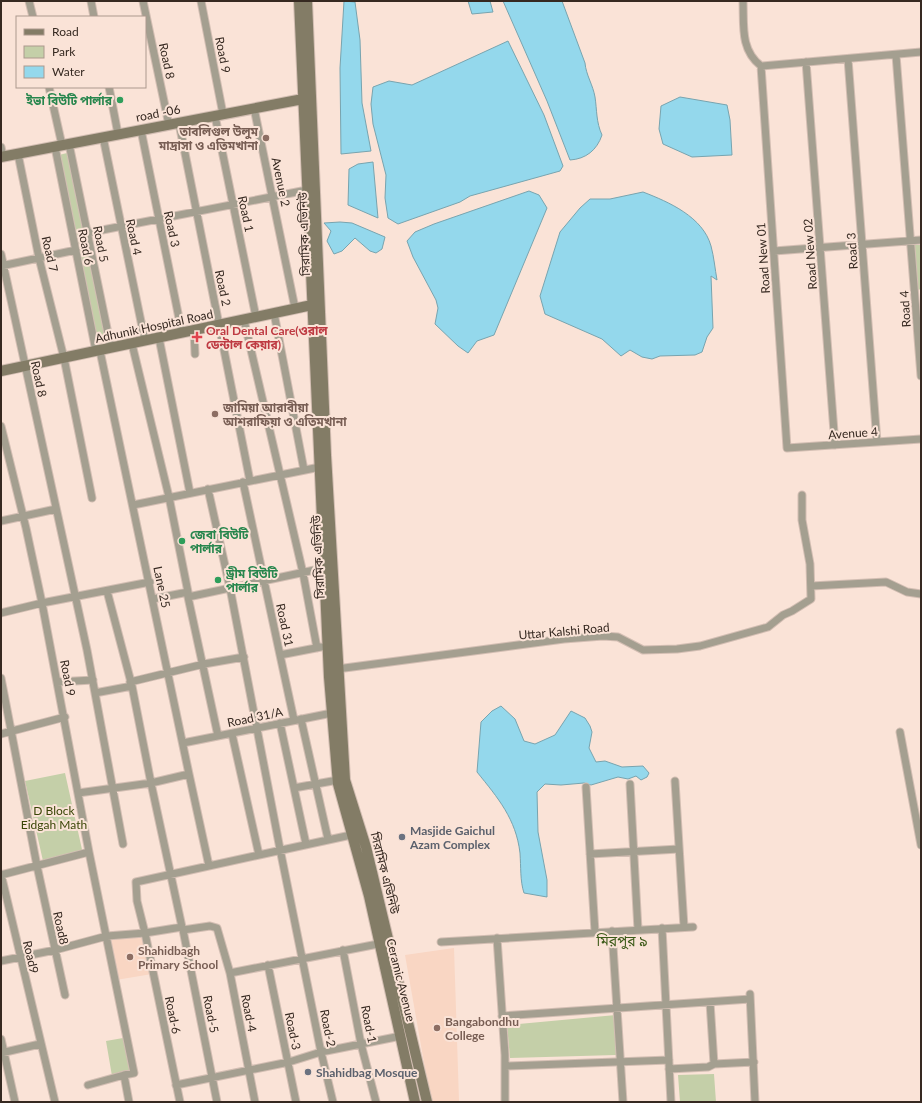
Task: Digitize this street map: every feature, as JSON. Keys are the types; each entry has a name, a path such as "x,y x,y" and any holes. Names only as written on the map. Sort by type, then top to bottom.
{"main road":[{"name":"সিরামিক এভিনিউ","path":"298,1 329,677"},
{"name":"সিরামিক এভিনিউ","path":"306,1 337,669 345,780 366,848 427,1102"},
{"name":"road -06","path":"2,154 18,154 303,99"},
{"name":"Adhunik Hospital Road","path":"1,371 312,305"},
{"name":"Ceramic Avenue","path":"329,677 338,780 351,835 369,896 378,944 401,1036 415,1102"}],"street":[{"path":"29,1 33,16"},
{"path":"91,1 94,16"},
{"name":"Road 8","path":"144,1 174,124"},
{"name":"Road 9","path":"201,1 219,115"},
{"path":"743,1 745,40 748,52 761,66 921,52"},
{"name":"Road 4","path":"896,55 918,299 921,376"},
{"name":"Road 3","path":"848,59 877,442"},
{"name":"Road New 02","path":"806,62 835,445"},
{"name":"Road New 01","path":"761,66 787,448"},
{"name":"Road 6","path":"49,88 62,145 76,250 133,505"},
{"path":"108,88 118,134"},
{"name":"Avenue 2","path":"254,108 296,308"},
{"name":"Road 1","path":"219,115 233,204 256,317"},
{"name":"Road 2","path":"174,124 196,211 219,325 246,482"},
{"name":"Road 3","path":"141,130 182,333"},
{"name":"Road 4","path":"103,138 145,341"},
{"name":"Road 5","path":"62,145 88,233 111,348"},
{"name":"Road 7","path":"18,154 39,258 64,358 92,498"},
{"path":"88,233 307,190"},
{"path":"774,251 921,240"},
{"path":"2,266 76,250"},
{"name":"Road 8","path":"1,254 2,266 25,365 93,680 123,844"},
{"path":"274,313 304,470"},
{"path":"244,320 303,573 317,648"},
{"path":"194,330 195,354"},
{"path":"159,338 190,493"},
{"path":"132,344 169,497 218,736"},
{"name":"Road 9","path":"1,426 42,603 65,717 89,852 134,1073 124,1075"},
{"name":"Avenue 4","path":"787,448 921,439"},
{"path":"133,505 320,466"},
{"name":"Road 31","path":"246,482 280,655 328,646"},
{"name":"Road-2","path":"208,489 230,588 280,849 321,1052 333,1102"},
{"path":"802,495 802,520 810,564 811,586 886,582 907,592 921,594"},
{"name":"Lane 25","path":"133,505 209,866"},
{"path":"1,521 56,509"},
{"path":"153,599 230,588 324,568"},
{"path":"1,613 42,603 150,582"},
{"name":"Uttar Kalshi Road","path":"337,669 564,639 603,636 618,637 643,650 678,649 718,642 768,626 811,598 811,586"},
{"name":"Road-5","path":"107,591 131,684 170,874 183,928 217,1102"},
{"path":"280,655 315,785 328,840"},
{"path":"95,693 204,664 244,657"},
{"name":"Road8","path":"1,678 10,733 54,950 65,995"},
{"path":"57,682 93,680"},
{"name":"Road 31/A","path":"183,743 332,713"},
{"path":"1,734 10,733 65,717"},
{"path":"280,723 306,844"},
{"path":"900,732 921,845"},
{"path":"232,734 259,855"},
{"path":"78,793 151,783 189,774"},
{"path":"294,788 338,780"},
{"path":"675,781 684,927"},
{"path":"630,784 638,930"},
{"path":"586,787 595,932"},
{"path":"170,874 280,849 351,835"},
{"path":"590,854 679,849"},
{"path":"1,875 89,852"},
{"name":"Road-6","path":"170,874 136,882 136,901 145,933 180,1102"},
{"name":"Road9","path":"1,875 55,1102"},
{"name":"Road-4","path":"183,928 210,926 217,928 230,973 255,1102"},
{"path":"441,942 693,926"},
{"path":"1,961 54,950 107,936 183,928"},
{"path":"662,928 671,1102"},
{"path":"612,931 623,1102"},
{"path":"498,938 505,1066 505,1102"},
{"path":"230,973 378,944"},
{"name":"Road-1","path":"343,950 361,1044 376,1102"},
{"name":"Road-3","path":"268,965 296,1102"},
{"path":"502,1016 710,1002 750,997 755,1102"},
{"path":"710,1002 714,1064"},
{"path":"176,1085 288,1062 321,1052 401,1036"},
{"path":"1,1039 2,1052 15,1102"},
{"path":"2,1052 40,1044"},
{"path":"505,1066 669,1060"},
{"path":"669,1069 708,1067 714,1064 754,1062"},
{"path":"88,1085 124,1075 129,1102"}],"shaded area":[{"name":"Shahidbagh Primary School","path":"144,934 152,974 116,980 108,941"},
{"name":"Bangabondhu College","path":"454,948 459,1101 431,1102 405,955"}],"green space":[{"path":"67,153 108,339 98,342 59,155"},
{"path":"914,245 921,245 921,289 918,290"},
{"name":"D Block Eidgah Math","path":"65,773 83,854 43,861 25,781"},
{"path":"616,1015 616,1055 510,1058 507,1025"},
{"path":"123,1038 130,1073 112,1076 106,1041"},
{"path":"714,1074 716,1102 680,1102 678,1075"}],"water":[{"path":"344,1 355,2 360,40 362,103 371,151 341,154 340,68"},
{"path":"468,1 490,1 493,12 472,14"},
{"path":"503,1 562,1 585,63 594,93 598,121 602,135 594,149 586,156 570,160 547,101"},
{"path":"508,41 544,115 563,166 560,171 470,196 460,202 398,224 388,218 385,198 386,175 373,124 371,104 373,87 389,81 412,85"},
{"path":"680,97 727,105 730,120 732,155 692,157 663,144 659,129 661,106"},
{"path":"373,162 378,218 348,205 349,169 358,164"},
{"path":"529,191 539,195 547,208 494,335 477,341 468,353 458,346 435,324 438,308 436,300 413,257 407,241 415,232 434,224"},
{"path":"643,192 674,206 693,219 707,236 711,246 717,280 711,276 713,328 707,337 702,352 695,355 660,356 652,359 642,357 630,350 621,356 602,339 545,314 540,296 560,232 580,208 590,199 610,199"},
{"path":"324,223 352,223 385,237 382,249 376,253 370,251 355,238 342,251 334,254 327,241 331,231"},
{"path":"501,706 515,719 524,741 535,744 555,735 571,711 585,718 590,726 592,732 589,748 596,762 605,761 622,767 643,766 649,773 647,777 641,780 636,776 628,779 618,777 591,785 584,783 561,785 545,784 537,792 538,832 547,880 547,897 524,893 521,879 520,853 515,830 499,800 477,772 481,722 492,711"}],"place":[{"name":"ইভা বিউটি পার্লার","path":"120,100"},
{"name":"তাবলিগুল উলুম মাদ্রাসা ও এতিমখানা","path":"266,138"},
{"name":"Oral Dental Care(ওরাল ডেন্টাল কেয়ার)","path":"197,337"},
{"name":"জামিয়া আরাবীয়া আশরাফিয়া ও এতিমখানা","path":"215,414"},
{"name":"জেবা বিউটি পার্লার","path":"182,541"},
{"name":"ড্রীম বিউটি পার্লার","path":"218,580"},
{"name":"Masjide Gaichul Azam Complex","path":"402,837"},
{"name":"Shahidbagh Primary School","path":"130,957"},
{"name":"Bangabondhu College","path":"437,1028"},
{"name":"Shahidbag Mosque","path":"308,1072"}],"district":[{"name":"মিরপুর ৯","path":"622,940"}]}
